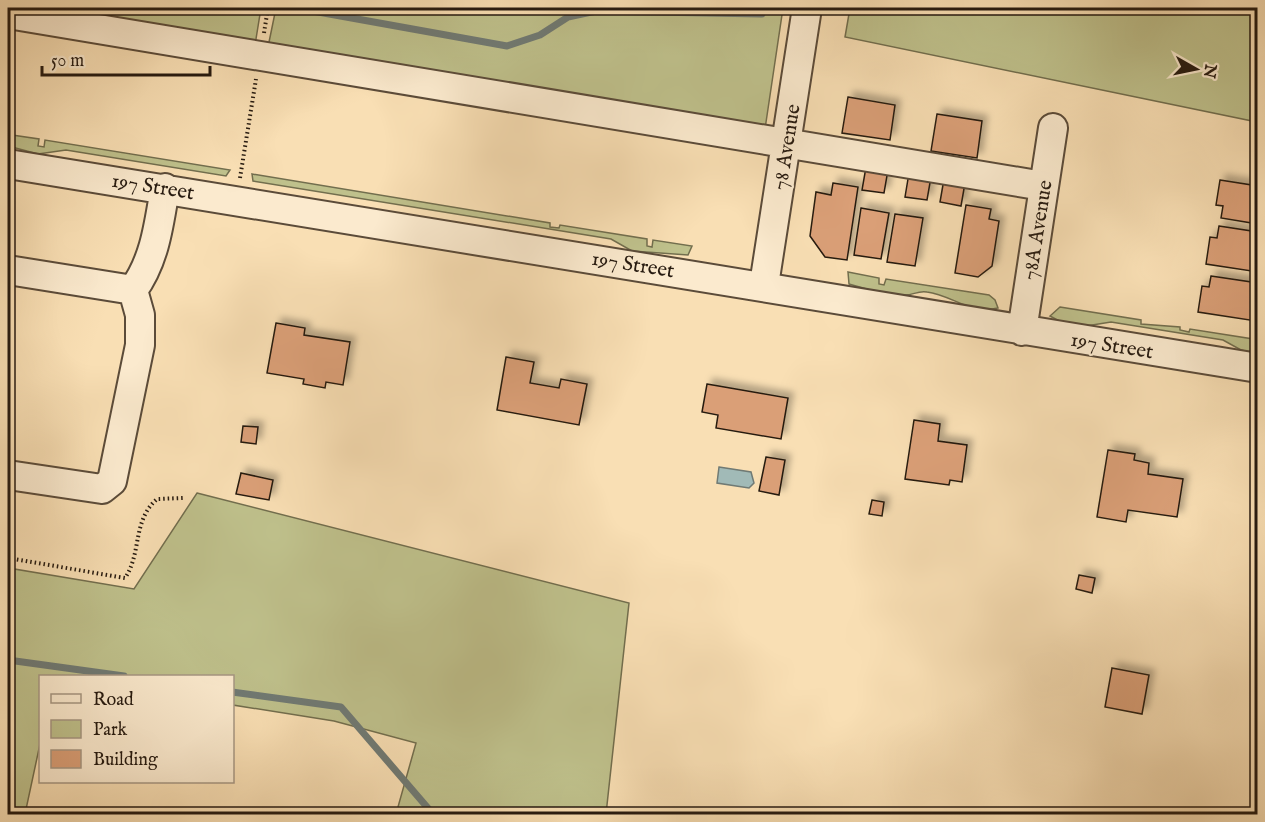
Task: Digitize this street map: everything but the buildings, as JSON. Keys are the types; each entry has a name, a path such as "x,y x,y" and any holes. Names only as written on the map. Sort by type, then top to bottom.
{"street":[{"name":"78 Avenue","path":"764,285 807,8"},
{"path":"8,14 1044,186"},
{"name":"78A Avenue","path":"1022,331 1053,129"},
{"name":"197 Street","path":"8,164 764,285 1022,331 1257,368"},
{"path":"133,290 144,275 156,242 165,188"},
{"path":"8,270 133,290"},
{"path":"8,475 102,489 112,481 117,469 140,345 140,315 133,290"}],"path":[{"path":"236,199 268,8"},
{"path":"483,8 502,8"},
{"path":"8,558 125,578 132,563 143,514 157,499 183,498"}],"green space":[{"path":"24,8 261,8 255,45"},
{"path":"276,8 445,8 474,14 498,14 523,8 783,8 765,129 268,47"},
{"path":"850,8 1257,8 1257,122 845,37"},
{"path":"12,135 39,139 38,146 44,147 45,140 230,170 226,176 66,150 38,154 8,146"},
{"path":"252,174 550,223 550,227 559,228 560,225 647,239 647,246 652,247 653,240 692,246 688,255 632,251 611,239 253,181"},
{"path":"848,272 879,278 879,284 884,285 886,279 989,295 995,300 998,308 970,307 927,292 907,295 876,291 849,284"},
{"path":"1060,307 1141,320 1141,324 1180,327 1180,330 1189,332 1190,329 1253,339 1253,345 1257,346 1257,354 1241,350 1223,340 1111,322 1086,326 1061,322 1050,316"},
{"path":"197,493 629,603 606,814 396,814 416,743 334,721 234,705 234,675 39,675 39,749 25,814 8,814 8,568 134,589"}],"water":[{"path":"719,467 751,472 754,483 749,488 717,483"}],"waterway":[{"path":"296,8 507,46 540,35 568,17 596,11 762,14"},
{"path":"8,660 117,675"},
{"path":"234,692 341,707 433,814"}]}
